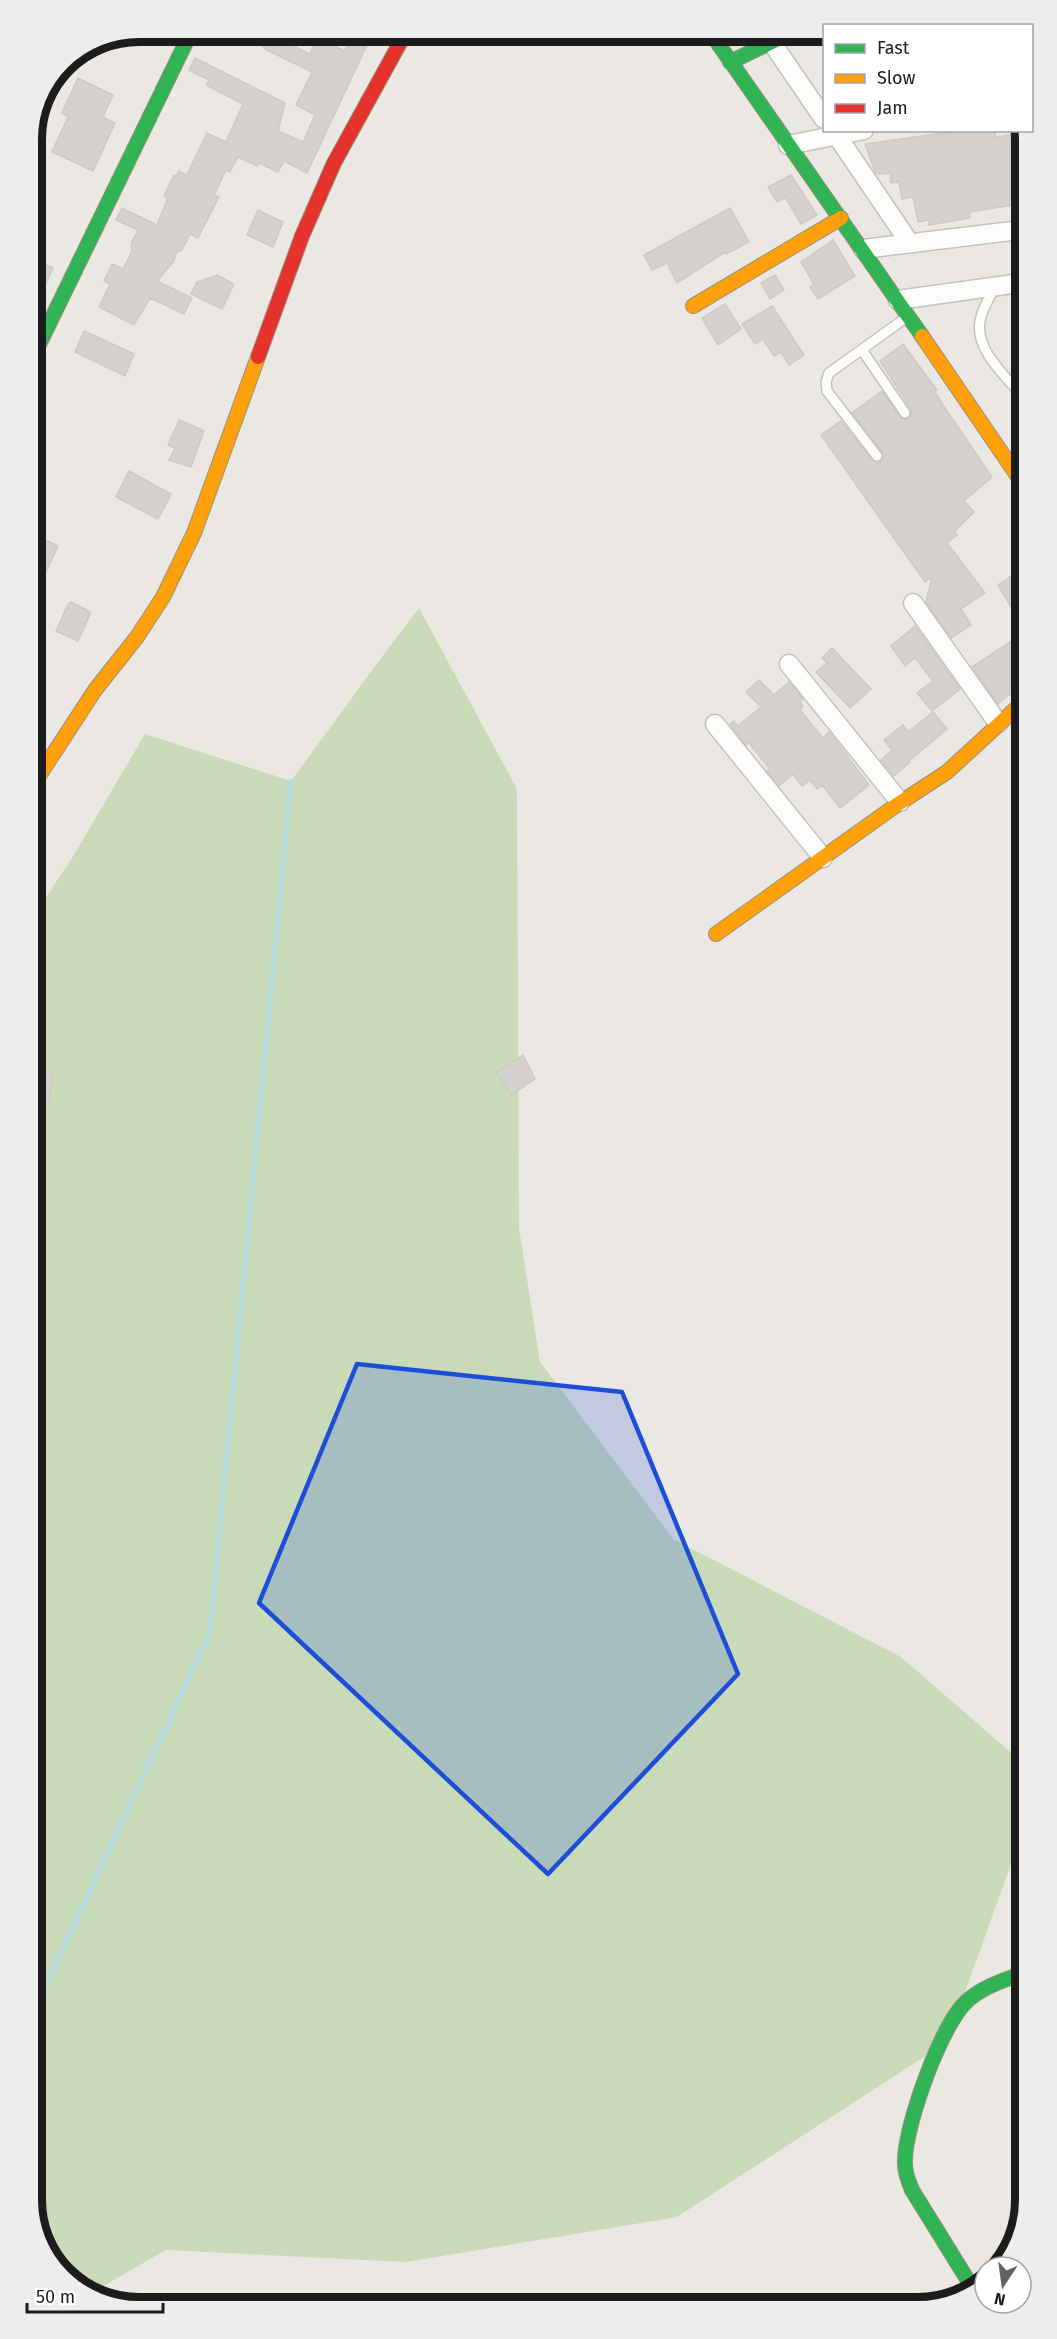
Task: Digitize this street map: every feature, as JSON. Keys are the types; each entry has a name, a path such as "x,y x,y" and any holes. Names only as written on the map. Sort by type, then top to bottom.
{"street":[{"path":"42,338 186,42"},
{"path":"42,771 95,690 137,637 163,597 194,533 307,226 334,163 401,42"},
{"path":"717,42 863,249 1015,472"},
{"path":"730,62 772,43 823,116"},
{"path":"788,146 834,133 909,242"},
{"path":"693,306 841,218"},
{"path":"863,249 1015,231"},
{"path":"898,300 1015,284"},
{"path":"913,603 998,723"},
{"path":"789,664 900,802"},
{"path":"716,934 900,802 955,766 1015,709"},
{"path":"715,724 823,858"},
{"path":"969,2282 912,2190 905,2172 904,2155 920,2100 947,2027 954,2015 966,2001 1015,1977"}],"lane":[{"path":"994,286 980,318 980,330 986,352 1015,387"},
{"path":"877,456 826,387 829,373 909,316"},
{"path":"862,350 905,413"}],"highlighted area":[{"path":"357,1364 622,1392 738,1674 548,1874 259,1603"}],"green space":[{"path":"419,608 517,789 519,1228 540,1362 673,1539 901,1657 1015,1756 1015,1853 947,2042 677,2217 406,2262 166,2250 100,2288 70,2269 58,2254 47,2231 42,2200 42,903 72,858 145,734 291,781"}],"building":[{"path":"257,42 285,42 310,54 315,42 326,42 345,51 349,42 368,42 307,173 284,161 278,172 238,157 230,172 226,170 214,195 219,197 198,238 190,234 182,250 177,252 173,262 157,281 192,298 184,314 150,298 134,325 99,307 110,284 104,281 112,264 123,269 132,251 131,244 138,230 116,220 122,208 157,225 168,198 164,196 174,175 176,176 179,171 187,175 207,133 226,142 243,104 206,85 209,80 189,70 195,58 285,103 278,131 303,142 315,115 296,105 312,72 267,50"},
{"path":"78,78 113,95 103,117 115,123 93,171 52,152 68,117 62,113"},
{"path":"949,132 995,132 996,137 1014,134 1013,205 969,212 970,218 929,225 929,220 918,222 913,197 902,199 899,182 891,183 890,173 875,172 865,144"},
{"path":"791,175 817,215 801,224 785,197 777,202 768,187"},
{"path":"730,208 749,242 726,254 725,252 677,283 667,263 652,270 644,255"},
{"path":"258,210 283,222 273,247 247,235"},
{"path":"833,240 855,276 818,299 810,287 814,284 801,262"},
{"path":"42,263 53,268 42,292"},
{"path":"217,275 234,284 222,309 191,294 197,282"},
{"path":"775,275 784,290 770,299 761,283"},
{"path":"725,304 741,329 718,345 702,318"},
{"path":"772,306 804,355 789,365 781,352 774,356 763,339 755,344 742,324"},
{"path":"84,331 134,354 125,376 75,352"},
{"path":"903,344 937,390 935,392 943,405 992,477 964,501 974,512 954,532 957,535 947,543 985,593 961,609 971,625 951,638 926,602 932,577 925,582 821,435 841,421 872,460 877,463 882,461 884,456 882,452 852,413 882,391 900,417 905,420 911,416 911,409 880,361"},
{"path":"179,420 204,431 191,467 169,460 175,448 168,445"},
{"path":"129,471 171,494 158,519 116,497"},
{"path":"42,538 58,546 42,580"},
{"path":"1015,574 1015,614 998,585"},
{"path":"71,602 91,612 78,641 56,631"},
{"path":"915,626 960,689 932,711 917,693 933,681 915,658 905,666 891,646"},
{"path":"1013,640 1015,643 1015,691 998,704 972,667"},
{"path":"832,648 871,689 850,708 816,672 827,663 822,658"},
{"path":"759,680 774,695 789,682 803,699 800,702 803,707 800,710 823,738 829,732 869,785 840,808 822,785 817,789 810,780 802,786 793,774 779,786 767,771 770,769 749,743 746,745 730,724 734,721 738,726 761,707 746,692"},
{"path":"933,712 947,729 894,776 881,760 892,750 884,740 903,725 908,732"},
{"path":"523,1055 535,1079 511,1095 496,1072"},
{"path":"42,1072 53,1074 49,1100 42,1099"}],"waterway":[{"path":"42,1994 210,1632 291,781"}],"traffic: fast":[{"path":"42,338 186,42"},
{"path":"717,42 922,336"},
{"path":"730,62 772,42"},
{"path":"969,2282 912,2190 905,2167 907,2143 918,2100 936,2052 957,2013 980,1991 1015,1976"}],"traffic: slow":[{"path":"693,306 841,218"},
{"path":"922,336 1015,472"},
{"path":"42,771 95,690 137,637 163,597 194,533 258,357"},
{"path":"716,934 898,804 947,772 1015,710"}],"traffic: jam":[{"path":"258,357 302,236 334,163 401,42"}]}
